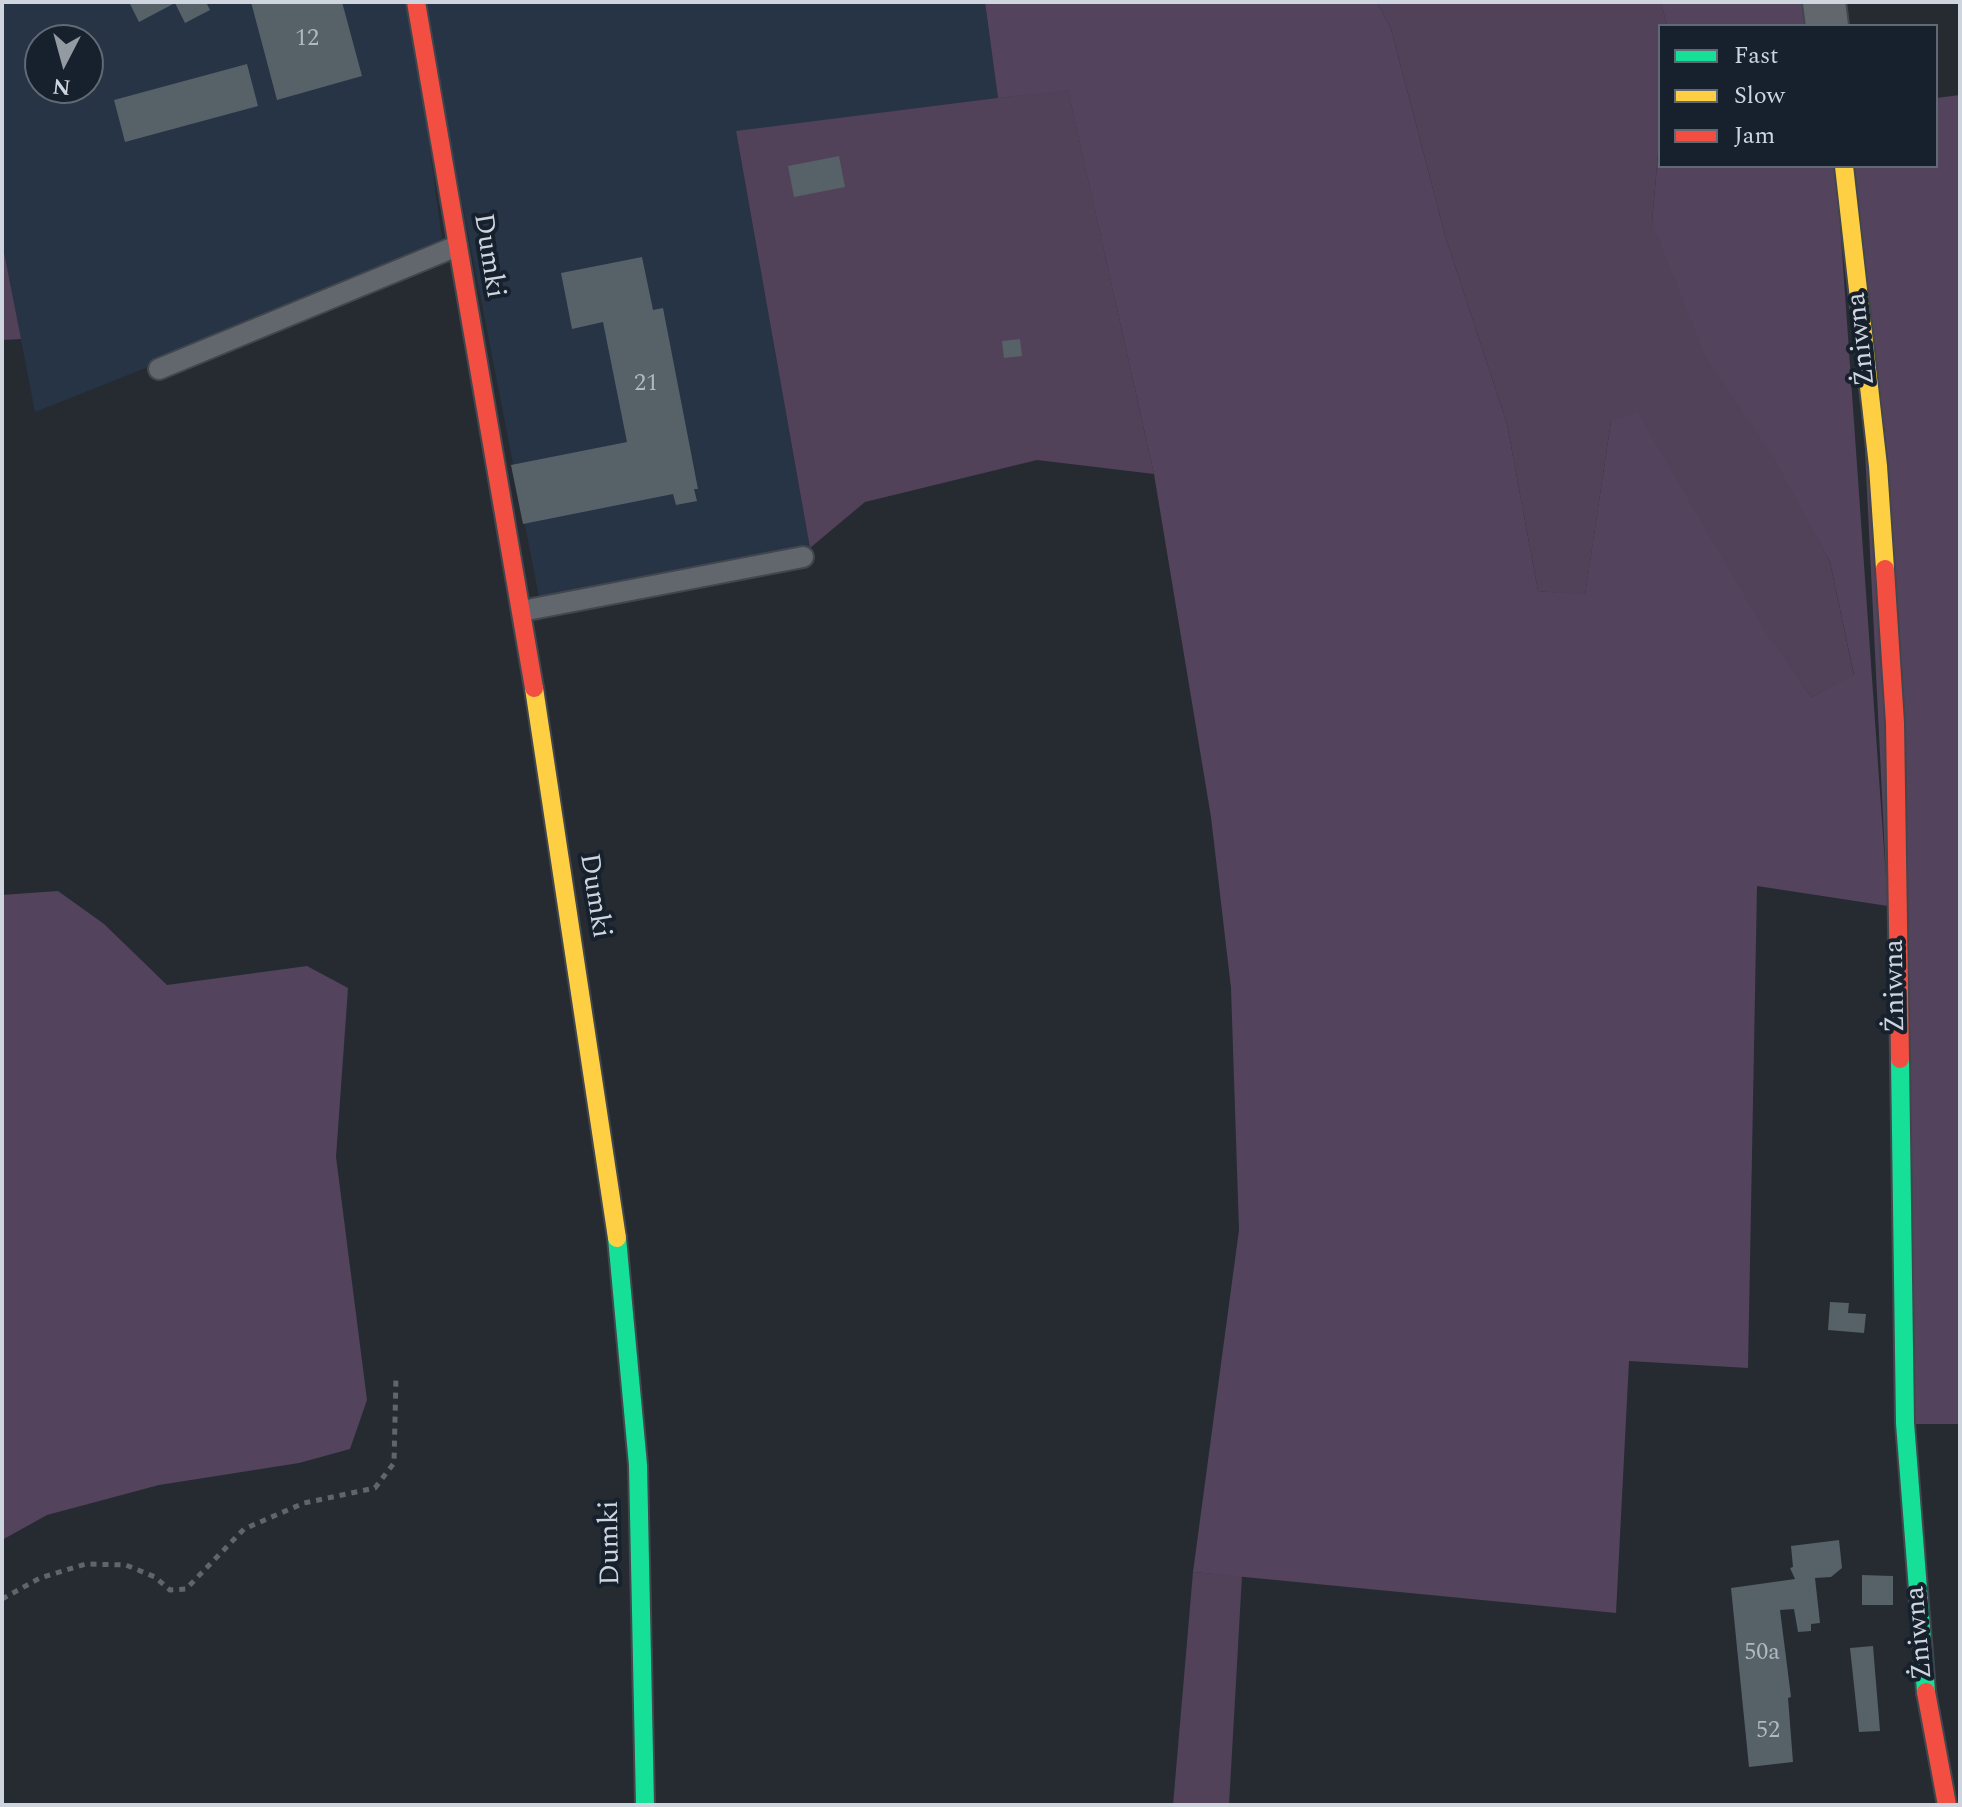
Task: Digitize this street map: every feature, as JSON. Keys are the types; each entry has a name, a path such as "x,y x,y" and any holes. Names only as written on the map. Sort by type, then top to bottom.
{"street":[{"name":"Dumki","path":"416,2 522,611 620,1257 632,1363 638,1465 645,1805"},
{"path":"1824,2 1827,24"},
{"name":"Żniwna","path":"1844,168 1878,466 1895,723 1905,1423 1919,1632 1929,1722 1947,1805"}],"lane":[{"path":"159,369 457,246"},
{"path":"522,611 803,557"}],"path":[{"path":"2,1599 40,1578 86,1564 126,1565 155,1577 170,1590 186,1589 244,1529 304,1503 375,1488 394,1463 396,1376"}],"shaded area":[{"path":"2,2 410,2 442,239 148,367 35,412 2,242"},
{"path":"423,2 985,2 998,98 736,132 810,548 540,602"},
{"path":"985,2 1377,2 1391,29 1446,239 1507,424 1538,591 1585,595 1611,421 1637,412 1766,633 1811,697 1854,675 1830,562 1773,456 1705,355 1652,222 1658,154 1658,168 1836,168 1888,906 1757,886 1748,1368 1629,1361 1616,1613 1193,1572 1239,1230 1231,988 1211,817 1154,474 1068,90 998,98"},
{"path":"1377,2 1661,2 1666,24 1658,24 1658,154 1652,222 1830,562 1854,676 1811,697 1611,421 1585,596 1538,591 1507,424 1446,239 1391,29"},
{"path":"1661,2 1816,2 1819,24 1666,24"},
{"path":"1068,89 1154,474 1037,460 865,502 810,548 736,131"},
{"path":"1960,95 1960,1424 1913,1424 1851,168 1938,168 1938,98"},
{"path":"2,242 21,339 2,340"},
{"path":"58,891 104,924 167,985 307,966 348,988 336,1157 367,1400 350,1449 299,1463 159,1485 47,1515 2,1540 2,895"},
{"path":"1193,1572 1242,1576 1229,1805 1173,1805"}],"building":[{"path":"129,2 206,2 210,10 185,23 175,3 139,22"},
{"path":"251,2 342,2 362,76 277,100"},
{"path":"247,64 258,106 125,142 114,100"},
{"path":"839,156 845,187 794,197 788,166"},
{"path":"642,257 653,310 663,308 698,489 694,489 697,501 676,505 673,494 523,524 511,465 627,442 603,322 572,329 561,273"},
{"path":"1020,339 1022,356 1004,358 1002,341"},
{"path":"1830,1302 1849,1303 1848,1313 1866,1314 1864,1333 1828,1330"},
{"path":"1839,1540 1842,1568 1831,1577 1815,1578 1820,1623 1811,1624 1811,1631 1798,1632 1794,1609 1780,1610 1791,1697 1788,1698 1793,1762 1749,1767 1731,1588 1795,1579 1790,1568 1793,1567 1791,1546"},
{"path":"1862,1575 1893,1576 1893,1605 1862,1605"},
{"path":"1873,1646 1880,1731 1859,1732 1850,1648"}],"traffic: fast":[{"path":"1900,1059 1905,1423 1926,1692"},
{"path":"617,1238 638,1465 645,1805"}],"traffic: slow":[{"path":"1844,168 1878,466 1885,569"},
{"path":"534,688 617,1238"}],"traffic: jam":[{"path":"416,2 534,688"},
{"path":"1885,569 1895,723 1900,1059"},
{"path":"1926,1692 1947,1805"}]}
